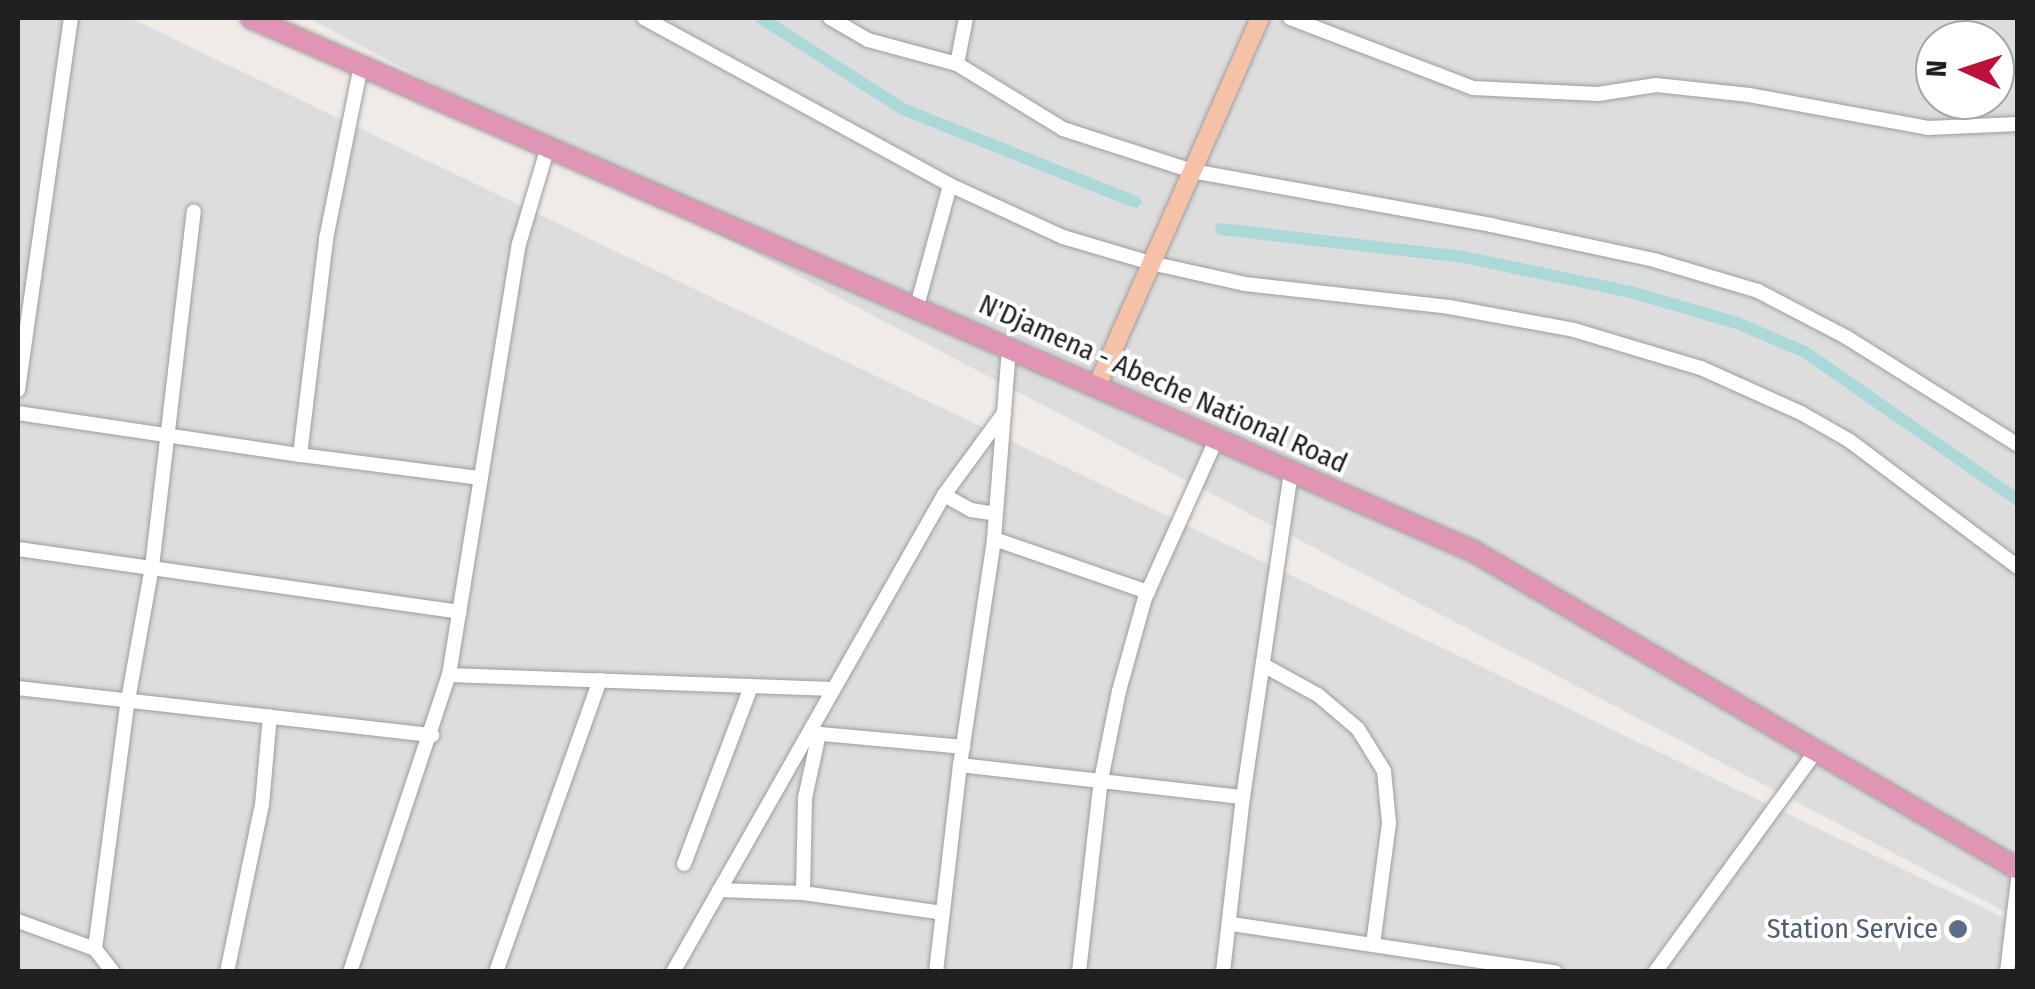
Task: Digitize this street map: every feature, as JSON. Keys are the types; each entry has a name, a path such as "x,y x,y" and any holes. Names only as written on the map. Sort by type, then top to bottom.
{"highway":[{"name":"N'Djamena - Abeche National Road","path":"251,18 1473,550 2018,870"}],"main road":[{"path":"1097,386 1260,18"}],"street":[{"path":"18,390 72,18"},
{"path":"644,18 950,185 1046,230 1151,263 1244,284 1449,306 1574,330 1701,368 1801,412 1850,441 2018,567"},
{"path":"830,18 868,40 957,64 1063,128 1192,171 1509,229 1654,260 1758,291 1846,336 2018,444"},
{"path":"957,64 966,18"},
{"path":"1290,18 1474,88 1598,94 1656,85 1748,95 1928,128 2018,124"},
{"path":"300,456 326,239 361,64"},
{"path":"350,972 449,676 518,244 548,147"},
{"path":"916,306 950,185"},
{"path":"94,949 128,700 152,567 194,211"},
{"path":"936,972 960,765 994,539 1009,349"},
{"path":"673,972 814,734 833,689 944,495 1004,412"},
{"path":"18,413 300,456 480,478"},
{"path":"1079,972 1101,780 1119,691 1148,592 1217,438"},
{"path":"1223,972 1232,924 1243,797 1291,470"},
{"path":"944,495 971,510 996,514"},
{"path":"994,539 1148,592"},
{"path":"18,549 460,612"},
{"path":"1265,666 1318,695 1358,729 1384,771 1388,823 1373,944"},
{"path":"449,676 833,689"},
{"path":"496,972 600,680"},
{"path":"684,864 750,687"},
{"path":"18,688 432,735"},
{"path":"227,972 262,805 270,716"},
{"path":"814,734 963,748"},
{"path":"803,894 805,798 814,734"},
{"path":"1655,972 1817,750"},
{"path":"960,765 1243,797"},
{"path":"2007,972 2018,880"},
{"path":"719,890 803,894 943,914"},
{"path":"18,921 94,949 113,972"},
{"path":"1232,924 1555,972"}],"shaded area":[{"path":"18,18 130,18 2017,924 2017,971 18,971"},
{"path":"308,18 2017,18 2017,918"}],"waterway":[{"path":"761,18 903,109 1135,202"},
{"path":"1221,229 1463,257 1631,292 1737,323 1805,352 2018,500"}],"place":[{"name":"Station Service","path":"1958,929"}]}
